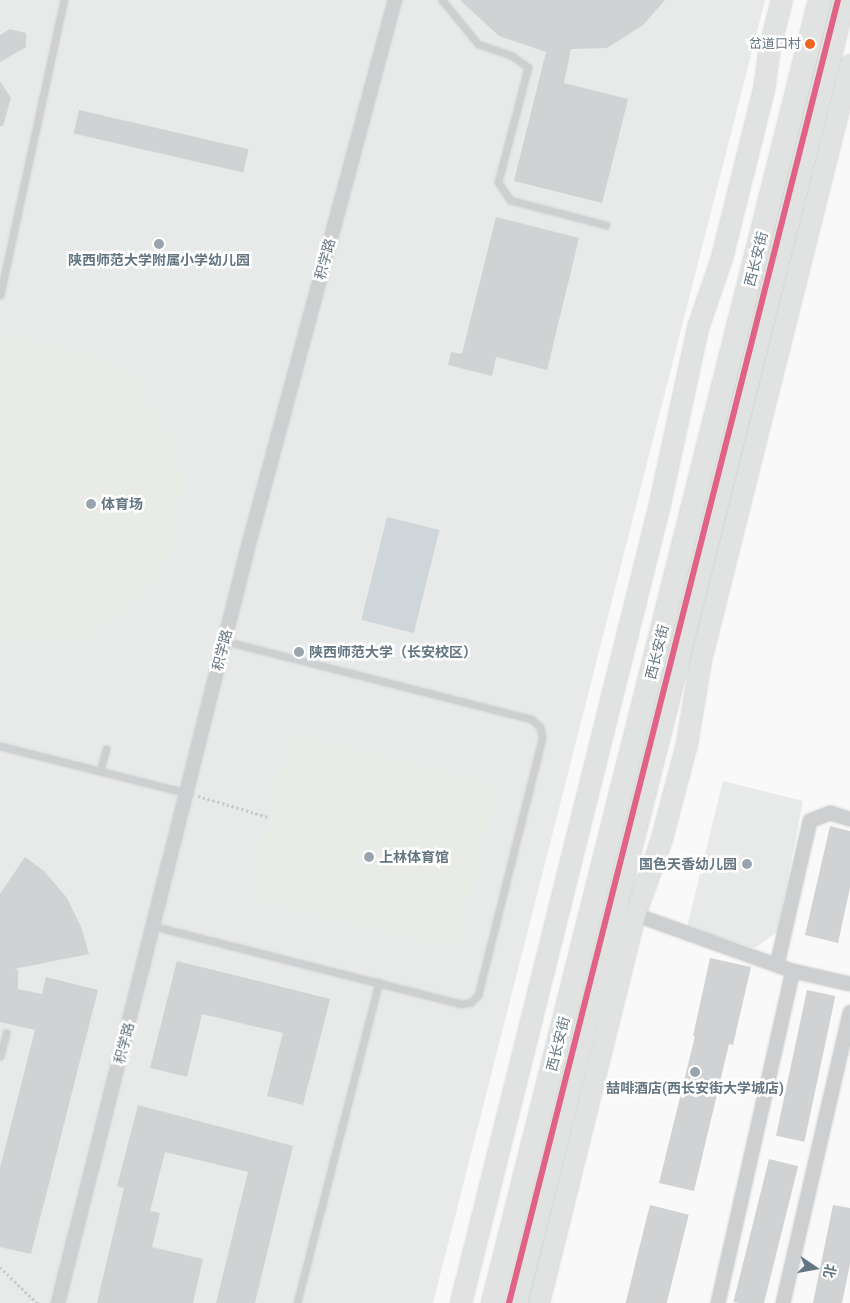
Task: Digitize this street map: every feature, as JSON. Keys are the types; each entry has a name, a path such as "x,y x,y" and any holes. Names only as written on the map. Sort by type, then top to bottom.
{"main road":[{"path":"461,1303 660,504 698,328 722,258 764,90 770,46 782,0"},
{"name":"西长安街","path":"493,1303 820,0"},
{"name":"西长安街","path":"516,1303 625,911 844,0"},
{"path":"539,1303 625,911 662,839 688,744 701,660 850,65"}],"street":[{"name":"积学路","path":"58,1303 224,641 395,0"},
{"path":"777,965 810,821 830,813 850,819"},
{"path":"625,911 793,971 850,984"},
{"path":"718,1303 793,971"},
{"path":"783,1303 850,1013"}],"lane":[{"path":"0,295 64,0"},
{"path":"442,0 478,44 512,56 528,67 498,182 510,200 606,225"},
{"path":"154,926 461,1004 471,1002 478,995 542,738 540,727 531,718 224,641"},
{"path":"0,746 186,793"},
{"path":"100,771 106,749"},
{"path":"297,1303 378,982"},
{"path":"0,1056 6,1033"}],"path":[{"path":"186,793 268,817"},
{"path":"0,1267 37,1303"}],"shaded area":[{"name":"陕西师范大学（长安校区）","path":"0,0 765,0 433,1303 0,1303"},
{"name":"体育场","path":"0,332 95,357 128,373 152,394 147,400 171,436 184,479 180,529 161,574 132,606 91,629 92,636 61,643 33,642 0,634"},
{"path":"387,517 439,530 414,633 361,620"},
{"name":"上林体育馆","path":"290,732 498,784 457,949 249,897"},
{"name":"国色天香幼儿园","path":"723,781 803,801 778,931 755,948 687,927"}],"building":[{"path":"460,0 665,0 643,25 607,48 571,49 564,83 628,99 602,203 514,181 546,52 499,36"},
{"path":"10,29 26,33 26,47 0,62 0,35"},
{"path":"0,81 11,98 3,126 0,126"},
{"path":"79,110 249,149 243,173 74,133"},
{"path":"496,217 579,238 547,370 496,357 492,376 448,365 451,352 462,354"},
{"path":"830,826 850,831 850,888 838,943 805,935"},
{"path":"25,857 44,871 67,898 81,927 89,954 14,969 18,970 18,989 42,994 46,977 98,990 31,1254 0,1247 0,1168 35,1030 0,1022 0,894"},
{"path":"710,958 751,967 733,1045 729,1044 694,1191 659,1183 695,1036 693,1036"},
{"path":"177,961 330,999 303,1105 267,1096 283,1033 202,1014 187,1077 150,1068"},
{"path":"807,990 835,996 804,1142 776,1136"},
{"path":"138,1105 293,1146 255,1303 216,1303 248,1172 165,1152 150,1211 160,1213 152,1247 203,1259 193,1303 97,1303 124,1188 117,1186"},
{"path":"769,1159 798,1166 764,1303 733,1302"},
{"path":"650,1205 689,1215 667,1303 626,1303"},
{"path":"833,1205 850,1208 850,1264 842,1303 813,1303"}],"transit line":[{"path":"509,1303 838,0"}],"place":[{"name":"岔道口村","path":"810,44"},
{"name":"陕西师范大学附属小学幼儿园","path":"159,244"},
{"name":"体育场","path":"91,504"},
{"name":"陕西师范大学（长安校区）","path":"299,652"},
{"name":"上林体育馆","path":"369,857"},
{"name":"国色天香幼儿园","path":"747,864"},
{"name":"喆啡酒店(西长安街大学城店)","path":"695,1072"}]}
